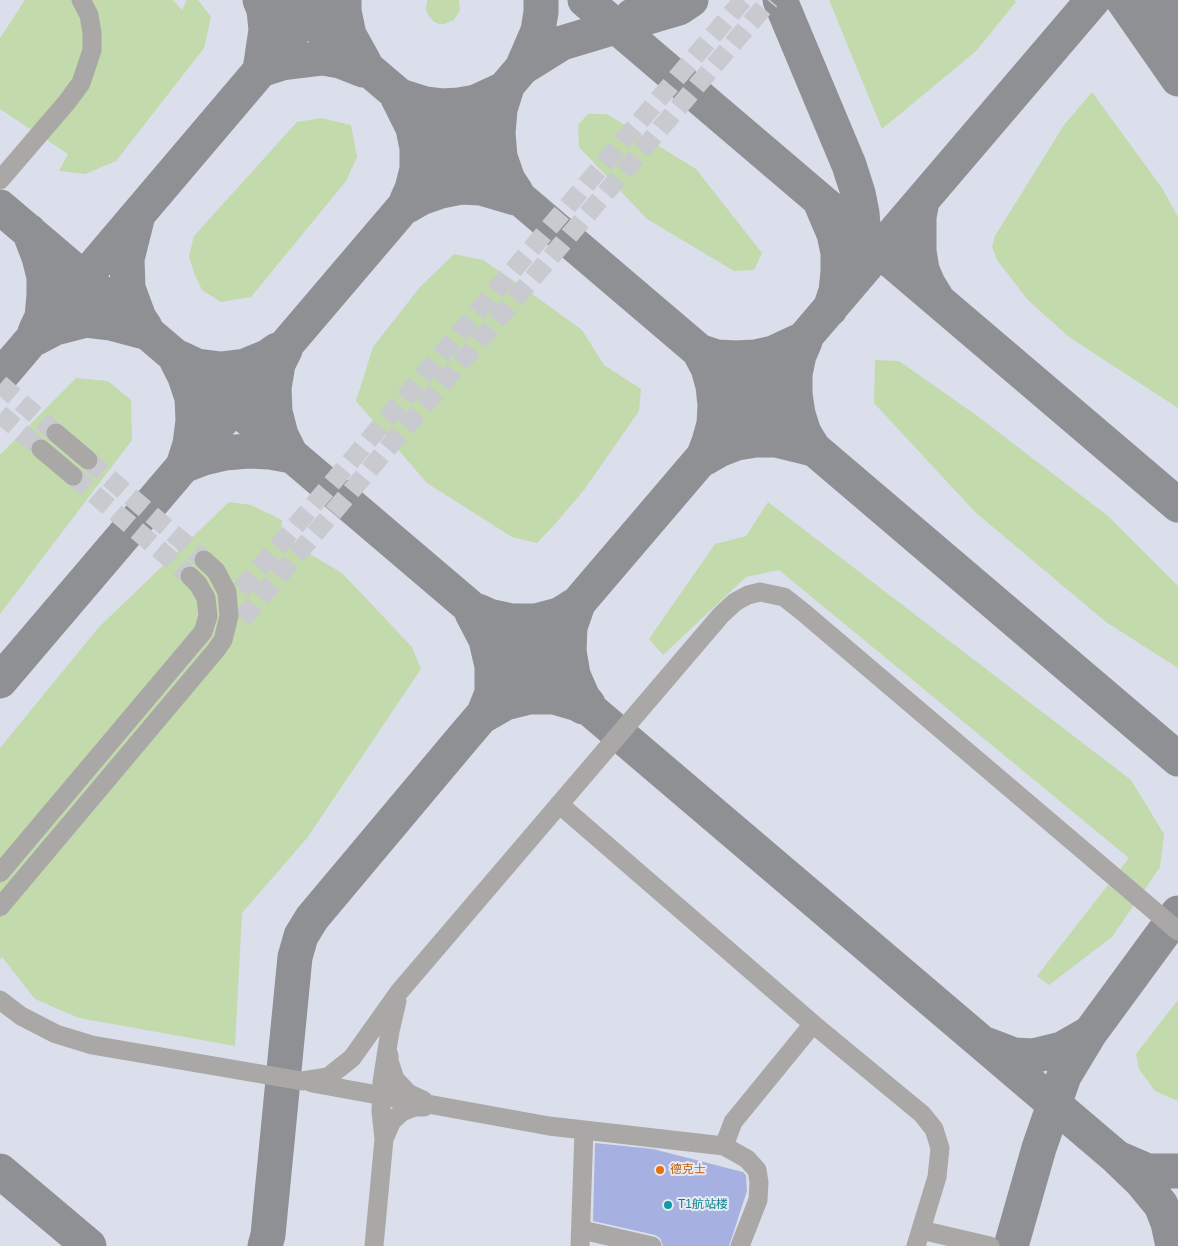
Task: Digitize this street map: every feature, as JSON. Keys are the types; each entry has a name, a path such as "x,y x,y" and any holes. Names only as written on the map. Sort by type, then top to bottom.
{"lane":[{"path":"0,180 81,83 92,50 89,15 81,0"},
{"path":"56,433 88,460"},
{"path":"41,449 73,476"},
{"path":"0,907 223,640 229,616 227,592 216,571 204,560"},
{"path":"0,873 198,639 206,624 208,607 203,591 190,576"},
{"path":"302,1081 328,1077 352,1058 399,992 720,615 735,602 748,595 760,592 784,596 1178,931"},
{"path":"559,804 813,1024 922,1114 934,1129 940,1148 937,1177 919,1238 990,1246"},
{"path":"374,1246 384,1139 381,1096 390,1031 399,992"},
{"path":"0,1000 21,1016 56,1034 92,1044 549,1126 724,1146 747,1159 757,1170 759,1182 758,1200 740,1246"},
{"path":"724,1146 733,1122 813,1024"},
{"path":"390,1031 389,1061 395,1079 408,1093 435,1106"},
{"path":"348,1090 365,1100 377,1114 384,1139"},
{"path":"384,1139 392,1121 402,1112 415,1107 435,1106"},
{"path":"584,1130 581,1238 652,1246"}],"shaded area":[{"path":"0,0 1178,0 1178,1246 0,1246"}],"green space":[{"path":"25,0 173,0 182,10 187,0 198,0 211,17 204,48 116,161 85,174 59,171 68,154 0,109 0,38"},
{"path":"427,0 459,0 460,10 454,20 439,24 434,22 427,13"},
{"path":"829,0 1014,0 1016,2 976,51 882,129"},
{"path":"1092,92 1162,188 1178,217 1178,408 1069,337 1028,300 997,260 992,247 995,236 1064,125"},
{"path":"588,114 607,114 696,169 762,253 754,270 734,271 647,219 579,147 578,125"},
{"path":"321,118 351,125 357,157 346,181 251,297 221,302 202,290 194,273 189,256 194,236 297,122"},
{"path":"454,254 483,260 524,288 582,330 604,365 641,389 639,411 584,490 537,543 512,537 427,483 356,401 373,347 420,287"},
{"path":"875,360 899,361 976,415 1108,516 1178,586 1178,668 1106,622 975,512 874,403"},
{"path":"76,378 108,381 131,400 132,440 0,614 0,455"},
{"path":"229,502 251,505 282,520 281,530 298,547 342,573 412,647 421,669 307,838 242,913 235,1046 79,1018 35,999 2,957 0,959 0,748 99,627"},
{"path":"768,502 1131,780 1164,834 1160,867 1112,937 1049,985 1037,976 1129,858 779,570 746,577 663,655 649,639 715,544 746,536"},
{"path":"1178,1000 1178,1101 1155,1091 1139,1069 1136,1054"}],"building":[{"name":"T1航站楼","path":"595,1143 653,1149 743,1172 746,1175 747,1191 729,1246 663,1246 660,1238 655,1235 593,1221"}],"taxiway":[{"path":"260,0 264,10 266,30 260,70 282,63 323,58 340,61 363,70"},
{"path":"287,0 1178,759"},
{"path":"0,377 320,0"},
{"path":"344,0 344,11 349,35 364,62"},
{"path":"0,681 522,68 538,31 541,0"},
{"path":"585,0 1178,505"},
{"path":"632,16 655,15 679,8 691,0"},
{"path":"780,0 849,165 862,213 864,238 862,248"},
{"path":"265,1246 268,1235 295,957 301,936 312,918 463,738 1093,0"},
{"path":"1123,0 1178,79"},
{"path":"522,68 562,43 655,15"},
{"path":"507,87 500,109 498,133 500,157 508,180 516,192"},
{"path":"403,97 425,104 459,105 476,102 502,90"},
{"path":"398,98 413,128 417,148 417,169 407,200"},
{"path":"407,206 421,198 461,187 481,188 515,198"},
{"path":"820,201 834,234 838,253 836,291 830,309"},
{"path":"922,201 919,217 919,251 922,270 936,297"},
{"path":"0,207 1115,1156 1142,1182 1161,1205 1168,1223 1173,1246"},
{"path":"137,219 127,259 128,288 139,318 145,327"},
{"path":"29,231 44,277 42,317 35,332"},
{"path":"36,338 55,328 86,320 111,323 141,331"},
{"path":"699,351 717,357 755,357 773,353 801,340"},
{"path":"805,341 799,355 795,374 795,394 798,414 804,433 812,446"},
{"path":"180,358 197,366 221,369 245,366 267,357 277,350"},
{"path":"285,350 278,364 274,388 275,412 281,435 290,453"},
{"path":"699,351 708,368 713,386 715,405 714,424 705,452"},
{"path":"175,357 185,377 192,398 193,421 190,444 184,463"},
{"path":"705,458 737,443 756,440 776,440 813,449"},
{"path":"183,466 225,453 248,451 292,456"},
{"path":"578,604 570,627 569,651 573,675 583,698 588,704"},
{"path":"478,611 489,616 512,621 536,621 559,615 575,605"},
{"path":"472,613 486,640 492,666 492,693 484,713"},
{"path":"486,714 505,703 529,697 554,697 583,707"},
{"path":"1011,1246 1039,1148 1064,1076 1090,1033 1178,913"},
{"path":"988,1045 1014,1055 1033,1056 1062,1049 1090,1033"},
{"path":"1120,1159 1148,1171 1178,1171"},
{"path":"0,1171 89,1246"}],"runway":[{"path":"1159,0 1178,16"}],"tunnel":[{"path":"241,590 743,0"},
{"path":"242,619 770,0"},
{"path":"0,384 56,433"},
{"path":"0,414 41,449"},
{"path":"88,460 204,560"},
{"path":"73,476 190,576"}],"place":[{"name":"德克士","path":"660,1170"},
{"name":"T1航站楼","path":"668,1205"}]}
